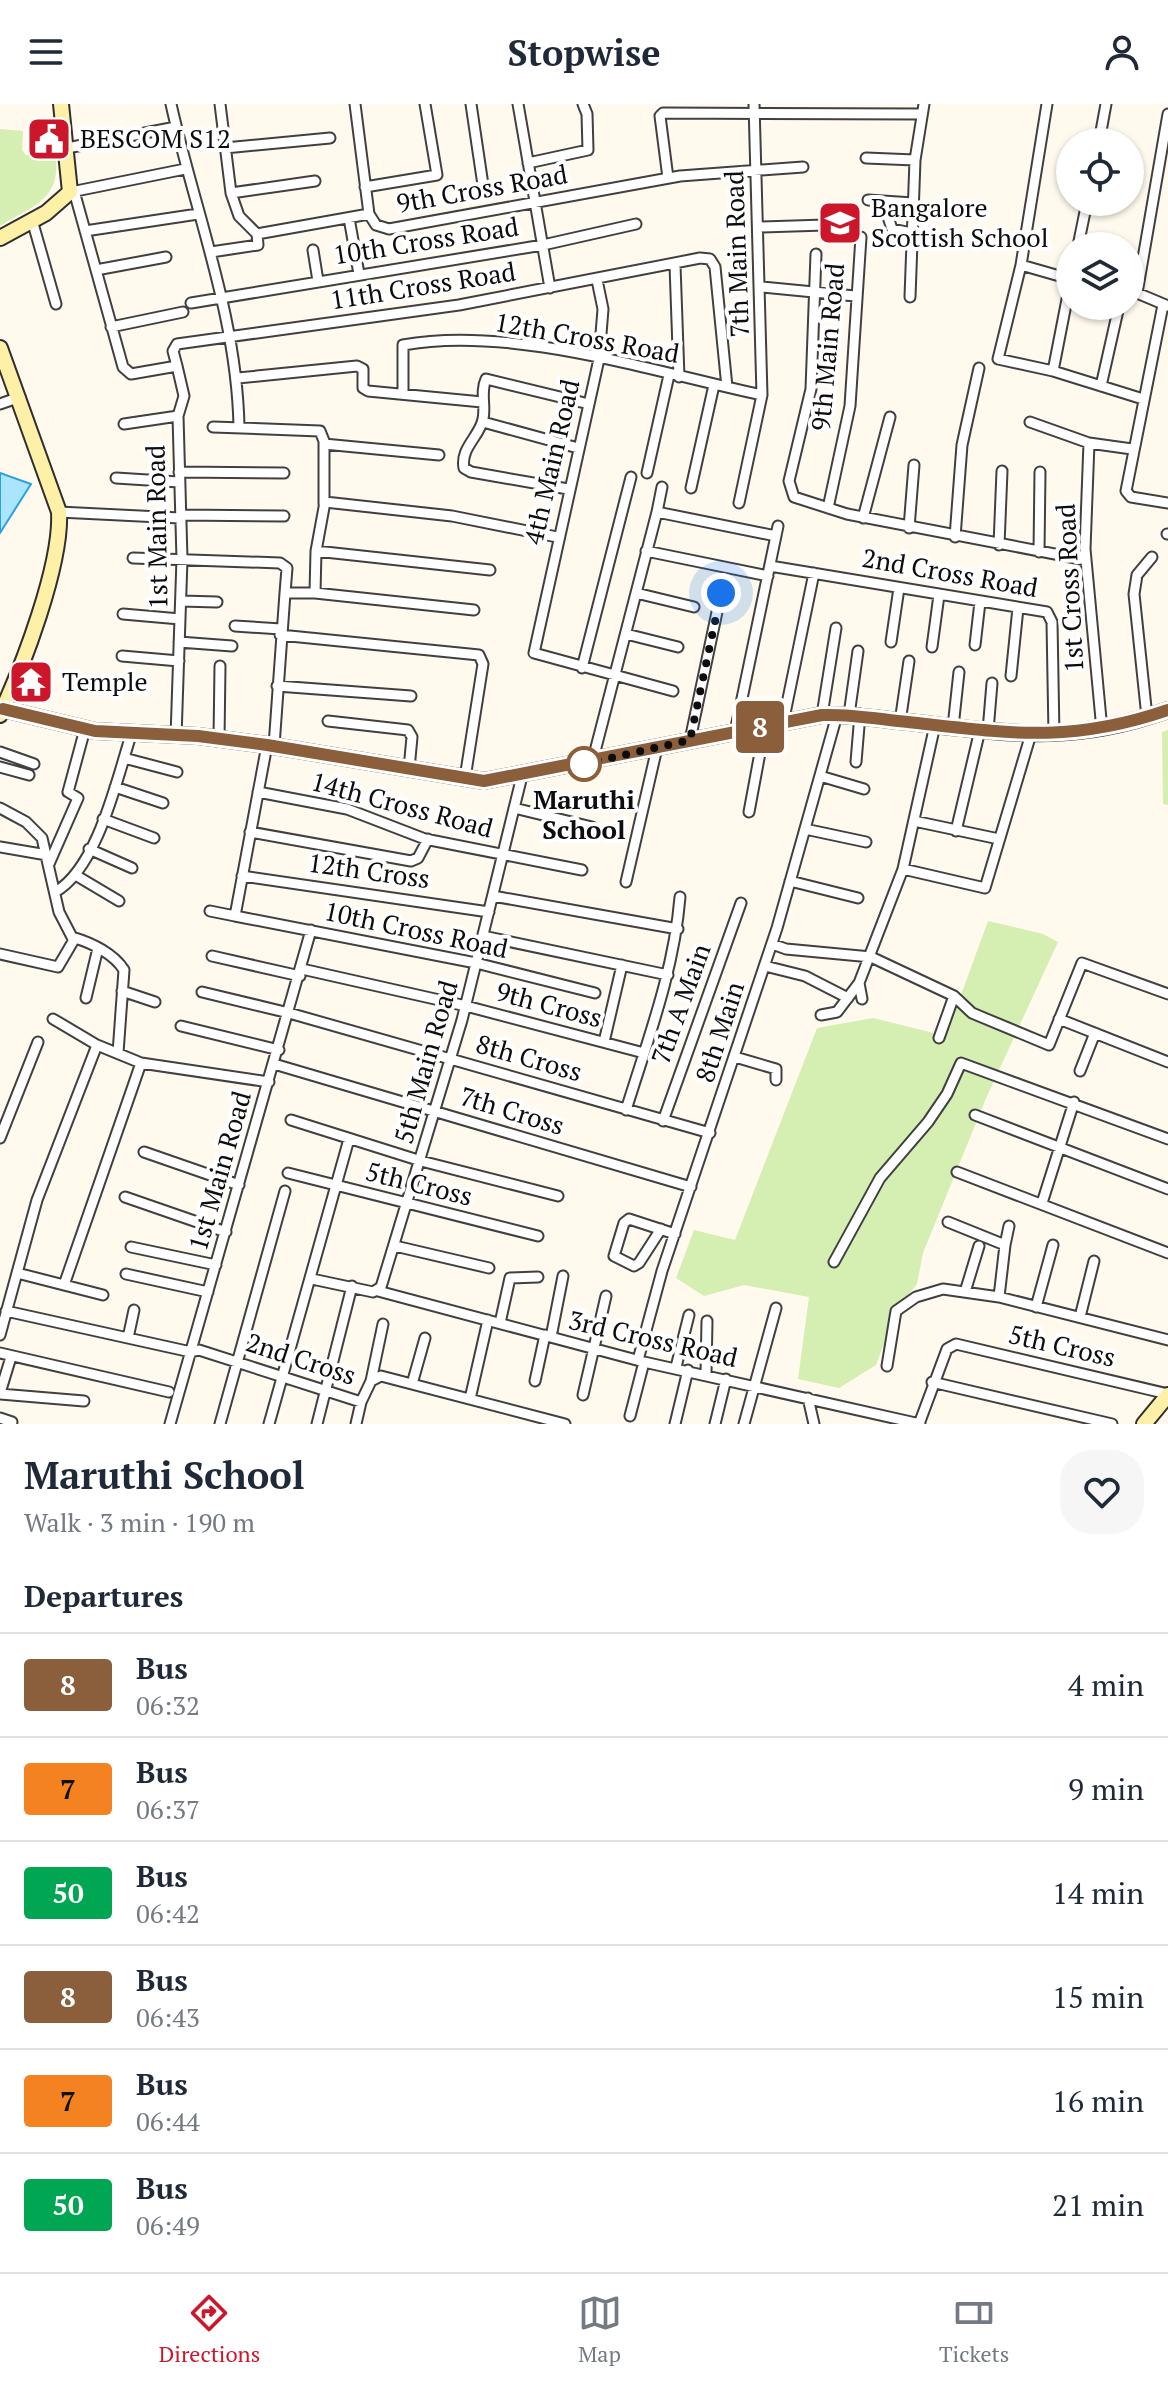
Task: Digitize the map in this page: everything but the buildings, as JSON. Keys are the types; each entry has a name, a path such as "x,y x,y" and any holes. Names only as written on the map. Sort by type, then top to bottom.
{"street":[{"path":"61,104 72,191 127,372 177,366"},
{"path":"171,104 185,169 222,298 238,378 239,427"},
{"path":"211,252 258,245 257,234 239,216 231,193 220,104"},
{"path":"257,234 369,214 355,104"},
{"path":"365,187 437,175 425,104"},
{"path":"471,104 483,185"},
{"path":"518,104 550,288"},
{"path":"528,163 588,150 587,114 583,104"},
{"path":"1047,104 1021,265 998,359 1053,371 1143,399"},
{"path":"1102,128 1106,104"},
{"path":"668,178 660,116 669,113 755,108 923,109 915,160 910,297"},
{"name":"7th Main Road","path":"739,503 762,395 762,287 755,108"},
{"path":"1144,240 1168,114"},
{"path":"67,148 176,127"},
{"path":"225,148 330,138"},
{"path":"866,158 915,160"},
{"name":"9th Cross Road","path":"369,214 376,225 389,229 668,178 803,167"},
{"path":"0,238 32,220 72,191 185,169"},
{"path":"231,193 315,181"},
{"path":"868,200 913,203"},
{"path":"85,231 198,214"},
{"path":"888,217 892,229 912,233"},
{"path":"349,218 359,274"},
{"path":"32,220 56,304"},
{"name":"10th Cross Road","path":"191,303 543,245 636,224"},
{"name":"9th Main Road","path":"759,227 825,225"},
{"name":"9th Main Road","path":"828,508 850,406 861,237"},
{"path":"313,250 318,281"},
{"path":"816,254 811,389 790,491 794,497 909,528 1086,560"},
{"path":"96,270 166,257"},
{"name":"11th Cross Road","path":"177,344 459,305 700,258 710,259 715,267 727,387"},
{"path":"647,473 674,376 675,265"},
{"path":"1021,265 1056,277"},
{"name":"4th Main Road","path":"582,668 534,653 557,537 599,359 603,309 597,280"},
{"path":"762,287 855,296"},
{"path":"1144,296 1166,306 1132,449 1126,495 1168,503"},
{"path":"111,327 183,312"},
{"path":"1053,371 1063,320"},
{"path":"1101,386 1116,320"},
{"name":"12th Cross Road","path":"403,393 403,345 492,340 599,359 762,395"},
{"name":"1st Main Road","path":"176,737 182,559 178,416 184,396 173,351 177,344"},
{"path":"0,348 59,512 56,549 2,705 85,729 270,745 484,781 592,763 765,726 842,715 1054,735 1102,730 1168,710"},
{"path":"238,378 361,366 365,389 482,402"},
{"path":"955,537 962,445 979,368"},
{"path":"568,489 471,472 464,468 462,460 473,435 483,422 486,379 589,404"},
{"path":"691,488 714,385"},
{"path":"0,404 20,397"},
{"path":"124,424 178,416"},
{"path":"863,518 890,417"},
{"path":"483,422 578,448"},
{"path":"1030,422 1089,443 1132,449"},
{"path":"213,427 320,431 324,444 324,504 316,551 315,593"},
{"name":"1st Cross Road","path":"1089,443 1086,560 1102,730"},
{"path":"324,444 439,455"},
{"path":"909,528 914,465"},
{"path":"999,545 1002,471"},
{"path":"1039,552 1040,472"},
{"path":"116,478 284,473"},
{"path":"631,477 582,668 673,691"},
{"path":"592,763 662,487"},
{"path":"324,504 333,501 452,516 557,537"},
{"path":"59,512 284,516"},
{"path":"657,512 777,531 735,732"},
{"path":"316,551 490,570"},
{"name":"2nd Cross Road","path":"646,551 769,571 814,573 1047,612 1052,622 1054,735"},
{"path":"1147,717 1134,594 1137,575 1152,557"},
{"path":"133,558 285,565 270,745 236,912"},
{"path":"783,723 814,573"},
{"path":"891,642 899,588"},
{"path":"285,593 315,593 474,610"},
{"path":"636,593 694,607"},
{"path":"690,740 721,593"},
{"path":"932,647 939,595"},
{"path":"181,601 217,602"},
{"path":"975,645 980,602"},
{"path":"1011,676 1018,608"},
{"path":"123,614 180,619"},
{"path":"235,626 479,655 483,664 465,778"},
{"path":"836,628 842,715 856,762"},
{"path":"626,634 678,647"},
{"path":"179,642 232,646"},
{"path":"842,715 858,651"},
{"path":"122,656 179,661"},
{"path":"900,722 909,661"},
{"path":"219,739 220,666"},
{"path":"953,727 959,672"},
{"path":"956,831 984,730 992,683"},
{"path":"277,686 411,696"},
{"name":"8th Main","path":"630,1416 641,1361 675,1234 765,966 820,776 842,715"},
{"path":"328,721 408,730 412,737 409,769"},
{"path":"821,1015 837,1012 859,983 871,957 903,869 935,725"},
{"path":"749,812 765,726"},
{"path":"48,860 76,803 76,796 68,792 85,729"},
{"path":"903,869 985,888 1031,734"},
{"path":"55,892 77,876 103,819 131,735"},
{"path":"626,882 657,748"},
{"path":"0,752 34,764"},
{"path":"124,758 177,772"},
{"path":"0,767 29,775"},
{"name":"5th Main Road","path":"378,1291 395,1246 466,1006 522,776"},
{"path":"820,776 864,789"},
{"path":"115,787 163,803"},
{"name":"14th Cross Road","path":"258,792 347,809 428,839 582,870"},
{"path":"0,808 35,829 48,860 59,912 73,939 98,948 122,966 118,1053"},
{"path":"514,808 592,827"},
{"path":"103,819 154,838"},
{"path":"914,821 999,839"},
{"path":"805,829 866,842"},
{"path":"250,832 411,861 418,858 428,839"},
{"path":"0,847 48,860"},
{"path":"89,849 132,868"},
{"path":"77,876 119,901"},
{"name":"12th Cross","path":"242,876 489,912"},
{"path":"790,881 858,898"},
{"path":"493,896 678,929"},
{"path":"626,1110 668,975 678,929 680,897"},
{"name":"7th A Main","path":"663,1121 741,903"},
{"name":"10th Cross Road","path":"210,911 236,912 476,963 595,993"},
{"name":"1st Main Road","path":"170,1424 311,930"},
{"path":"483,936 668,975"},
{"path":"0,954 58,967 73,939"},
{"path":"772,944 786,949 871,957 954,996 972,1013 1049,1045 1082,963 1168,994"},
{"path":"86,998 98,948"},
{"name":"9th Cross","path":"212,956 466,1006 644,1053"},
{"path":"604,1042 622,965"},
{"path":"765,966 805,976 848,998"},
{"path":"859,983 862,999"},
{"path":"122,991 155,1002"},
{"name":"8th Cross","path":"202,992 289,1013 710,1133"},
{"path":"939,1038 954,996"},
{"path":"53,1019 97,1045 141,1063 269,1082"},
{"path":"1059,1019 1168,1062"},
{"path":"181,1026 279,1050"},
{"path":"1080,1071 1095,1033"},
{"path":"0,1138 38,1042"},
{"path":"0,1335 37,1200 97,1045"},
{"path":"735,1057 776,1069 776,1080"},
{"path":"64,1285 141,1063"},
{"path":"834,1262 880,1178 928,1122 947,1094 961,1063 1168,1139"},
{"name":"7th Cross","path":"274,1064 691,1187"},
{"path":"1042,1203 1074,1102"},
{"path":"975,1115 1168,1189"},
{"path":"291,1120 421,1161 558,1196"},
{"path":"269,1424 349,1139"},
{"path":"144,1152 239,1185"},
{"path":"957,1172 1168,1253"},
{"name":"5th Cross","path":"288,1173 538,1236"},
{"path":"220,1424 285,1191"},
{"path":"125,1197 226,1232"},
{"path":"661,1229 634,1266 614,1256 624,1223 629,1219 661,1229 675,1234"},
{"path":"948,1222 1005,1245"},
{"path":"999,1297 1009,1226"},
{"path":"1036,1307 1053,1245"},
{"path":"395,1246 489,1268"},
{"path":"965,1292 979,1246"},
{"path":"131,1247 216,1265"},
{"path":"1080,1317 1094,1261"},
{"path":"17,1273 103,1295"},
{"path":"126,1274 208,1292"},
{"path":"535,1381 563,1276"},
{"path":"500,1323 510,1278 538,1277"},
{"path":"312,1279 378,1291"},
{"path":"317,1424 352,1286"},
{"path":"887,1366 896,1311 916,1297 943,1289 999,1297 1168,1340"},
{"name":"3rd Cross Road","path":"378,1291 641,1361 919,1424"},
{"path":"583,1395 606,1296"},
{"path":"744,1424 776,1308"},
{"path":"128,1338 134,1310"},
{"name":"2nd Cross","path":"6,1311 191,1352 199,1350 361,1402 371,1381 381,1376 565,1424"},
{"path":"676,1367 689,1315"},
{"path":"470,1399 488,1320"},
{"path":"706,1374 707,1321"},
{"path":"371,1381 383,1324"},
{"path":"412,1384 425,1338"},
{"name":"5th Cross","path":"932,1382 947,1349 956,1344 1168,1394"},
{"path":"0,1353 169,1392"},
{"path":"11,1357 0,1393 84,1401"},
{"path":"675,1424 688,1370"},
{"path":"715,1424 726,1379"},
{"path":"919,1424 932,1382 1112,1424"},
{"path":"1144,1424 1168,1394"},
{"path":"808,1398 814,1424"},
{"path":"356,1424 361,1402"},
{"path":"0,1418 12,1422"}],"green space":[{"path":"0,129 23,131 22,150 26,155 56,157 56,172 49,193 42,200 0,226"},
{"path":"1168,730 1168,805 1163,804 1162,732"},
{"path":"988,921 1043,934 1058,942 987,1096 923,1253 917,1284 896,1311 876,1365 839,1388 798,1379 809,1297 744,1285 704,1296 676,1278 694,1230 735,1240 817,1028 873,1018 946,1036"}],"water":[{"path":"0,473 31,484 0,533"}],"bus line":[{"name":"8","path":"3,709 95,731 198,736 484,781 592,763 690,740 822,715 860,714 900,722 1054,735 1121,726 1168,710"}],"place":[{"name":"BESCOM S12","path":"49,139"},
{"name":"Bangalore Scottish School","path":"840,223"},
{"name":"Temple","path":"31,682"},
{"name":"Maruthi School","path":"584,764"}],"route":[{"path":"584,764 690,740 721,593"}]}
